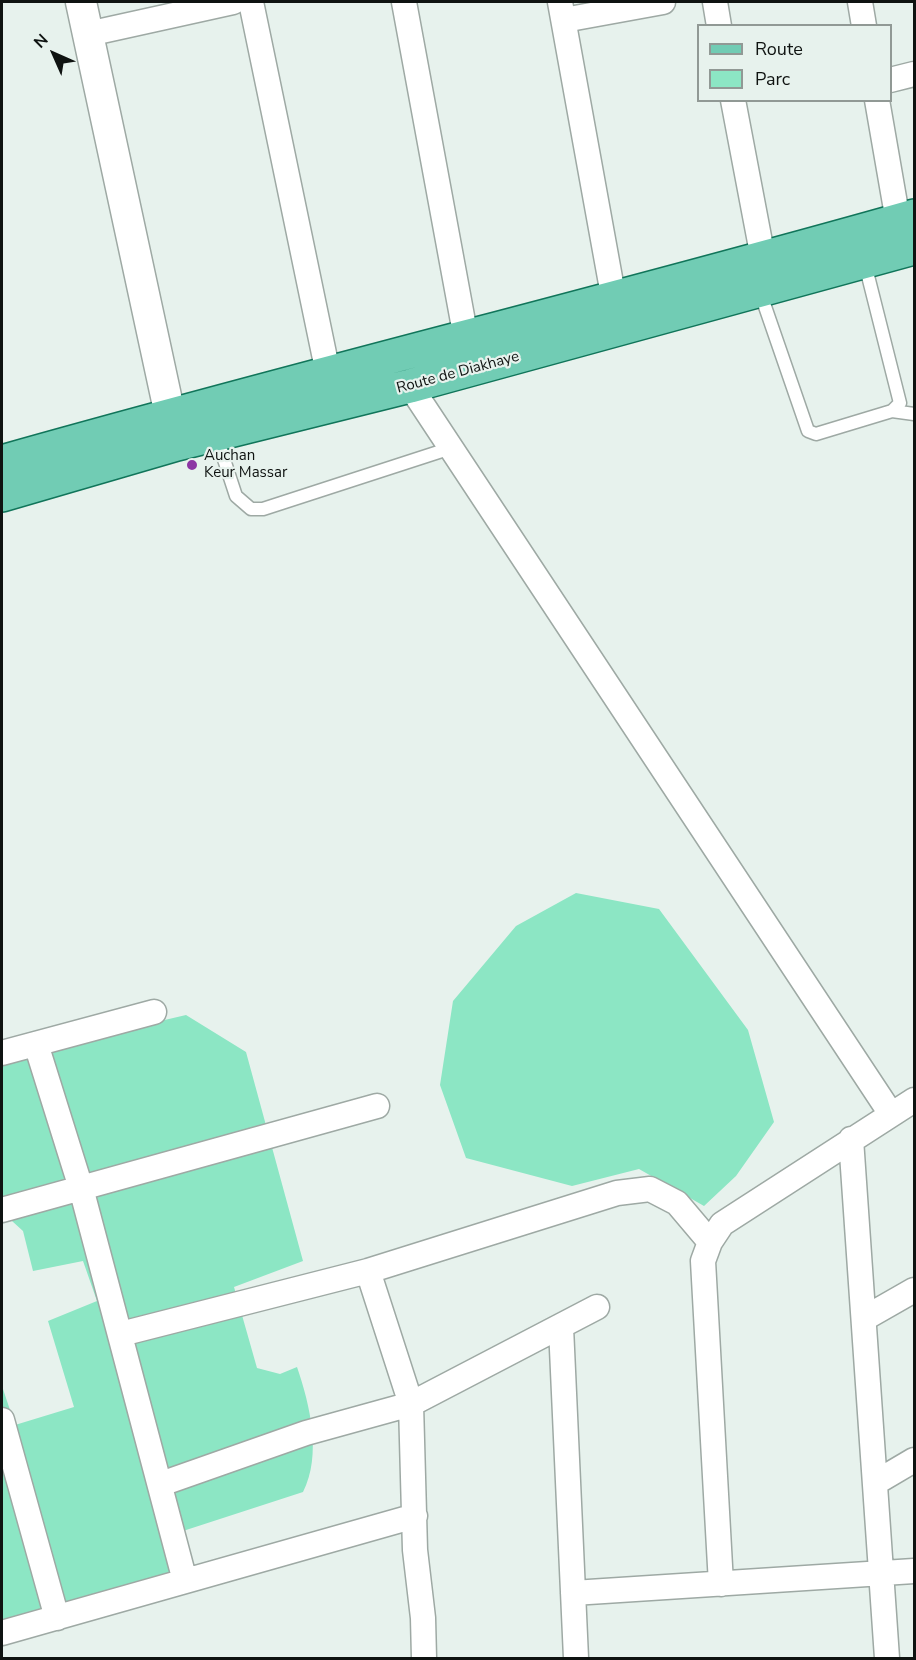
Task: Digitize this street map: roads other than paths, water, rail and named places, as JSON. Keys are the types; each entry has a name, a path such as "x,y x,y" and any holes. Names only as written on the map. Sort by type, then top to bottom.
{"main road":[{"name":"Route de Diakhaye","path":"2,495 173,429 328,373 614,300 906,218"},
{"name":"Route de Diakhaye","path":"2,462 173,429 216,434 410,386 915,248"}],"street":[{"path":"81,2 173,429"},
{"path":"88,34 233,2"},
{"path":"250,2 328,373"},
{"path":"404,2 466,338"},
{"path":"614,300 562,11 663,2"},
{"path":"715,2 719,24"},
{"path":"860,2 864,24"},
{"path":"892,80 915,74"},
{"path":"733,102 763,258"},
{"path":"877,102 906,218"},
{"path":"410,386 891,1114"},
{"path":"2,1053 154,1012"},
{"path":"36,1044 81,1188 162,1484 185,1581"},
{"path":"721,1584 703,1261 710,1242 722,1224 915,1100"},
{"path":"2,1210 376,1106"},
{"path":"851,1140 887,1659"},
{"path":"121,1334 368,1271 617,1192 650,1189 677,1203 710,1242"},
{"path":"368,1271 411,1404 415,1550 423,1618 424,1659"},
{"path":"865,1318 915,1290"},
{"path":"162,1484 306,1433 411,1404 597,1307"},
{"path":"561,1327 576,1659"},
{"path":"2,1420 57,1618"},
{"path":"875,1483 915,1460"},
{"path":"2,1633 415,1516"},
{"path":"573,1593 915,1571"}],"lane":[{"path":"865,261 900,403 892,411"},
{"path":"760,291 808,431 816,434 892,411 915,414"},
{"path":"216,434 236,496 250,509 263,508 451,448"}],"place":[{"name":"Auchan Keur Massar","path":"192,465"}]}
